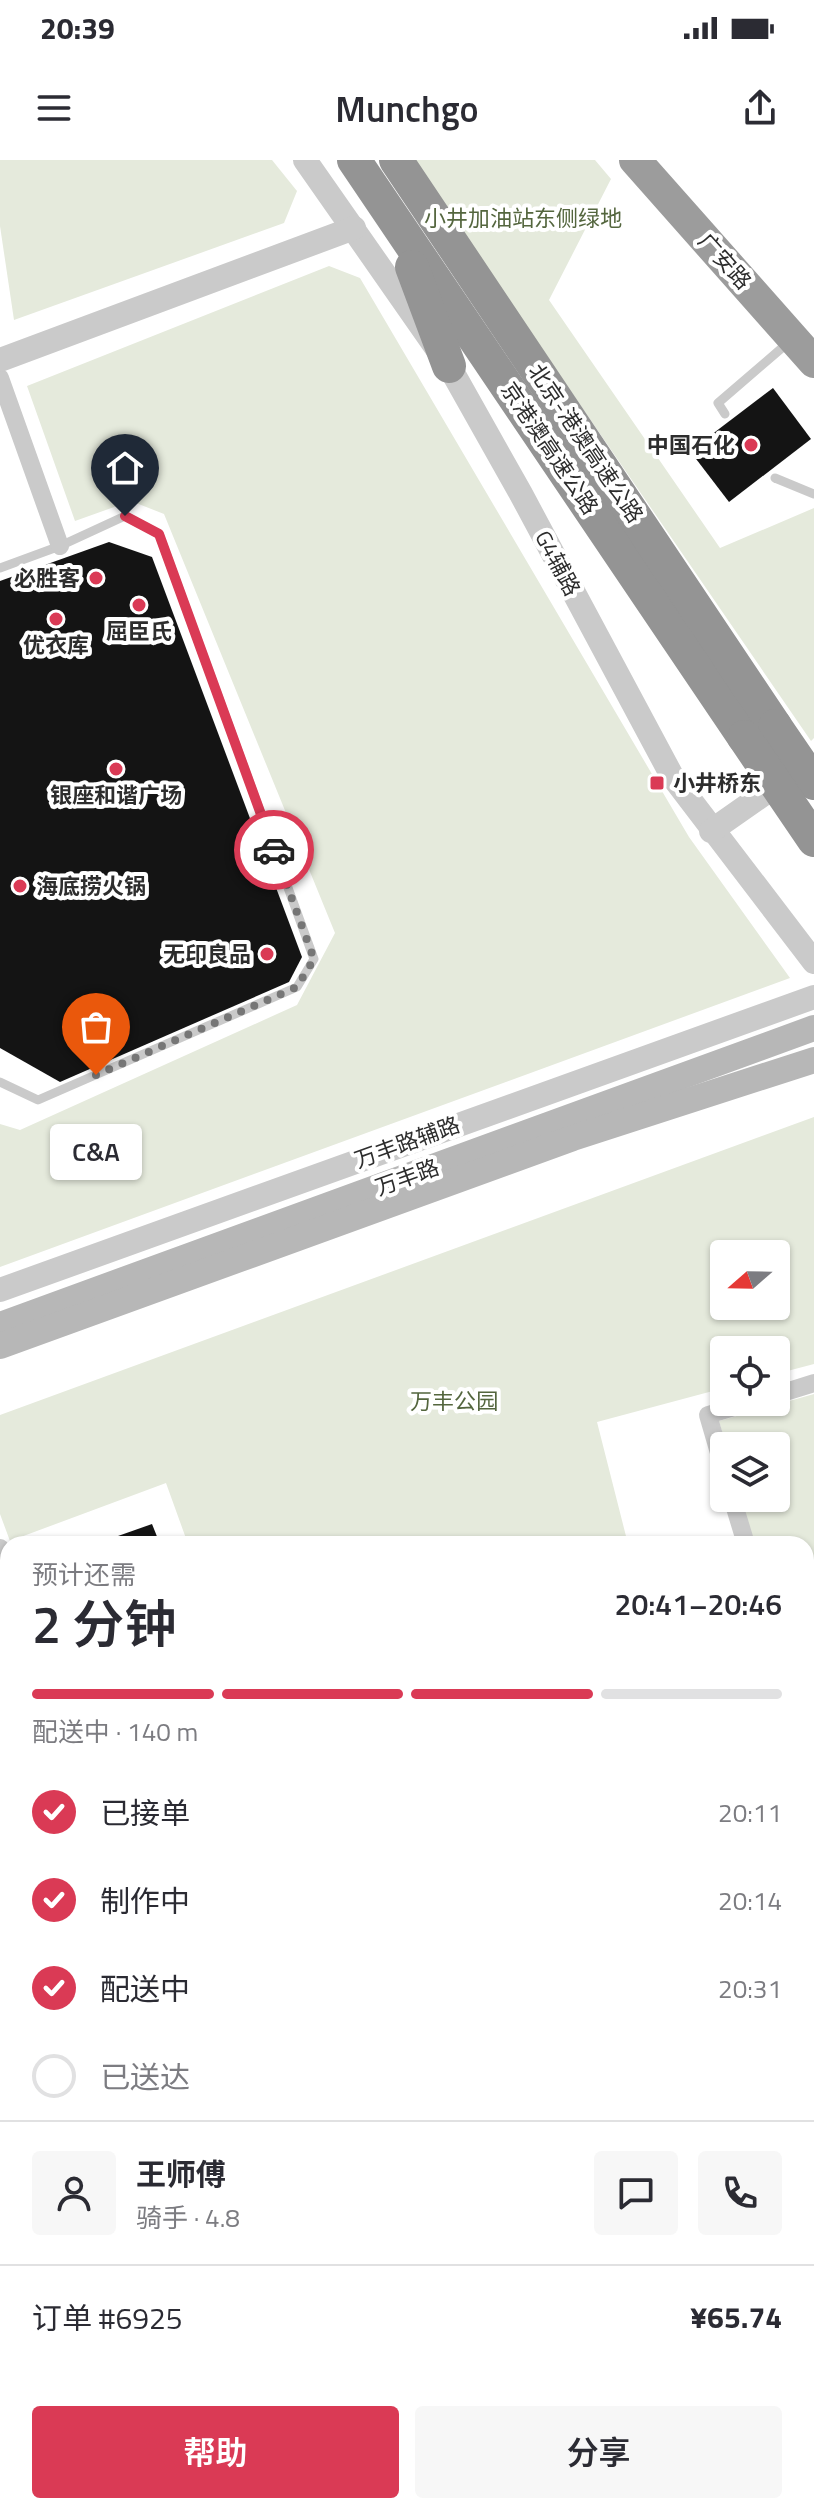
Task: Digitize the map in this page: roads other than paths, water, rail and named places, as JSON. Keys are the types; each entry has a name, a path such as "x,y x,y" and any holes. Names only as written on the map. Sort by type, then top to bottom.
{"highway":[{"name":"京港澳高速公路","path":"354,160 760,732"},
{"name":"北京-港澳高速公路","path":"396,160 760,732"},
{"name":"广安路","path":"635,160 814,362"},
{"path":"392,214 449,366"},
{"path":"760,732 814,783"},
{"path":"760,732 814,840"}],"main road":[{"name":"万丰路","path":"0,1325 814,1028"},
{"name":"万丰路","path":"0,1346 573,1138 814,1060"}],"street":[{"name":"G4辅路","path":"305,160 449,366 672,776 814,962"},
{"path":"0,360 354,228"},
{"path":"0,378 60,546"},
{"path":"711,831 814,761"},
{"name":"万丰路辅路","path":"0,1290 814,997"},
{"path":"790,1391 814,1383"},
{"path":"736,1512 744,1536"}],"lane":[{"path":"725,414 718,403 793,338"},
{"path":"775,478 814,494"},
{"path":"0,568 60,546 125,516 159,534 314,959 297,987 38,1100 0,1082"}],"place":[{"name":"中国石化","path":"751,445"},
{"name":"必胜客","path":"96,578"},
{"name":"屈臣氏","path":"139,605"},
{"name":"优衣库","path":"56,619"},
{"name":"银座和谐广场","path":"116,769"},
{"name":"小井桥东","path":"657,783"},
{"name":"海底捞火锅","path":"20,886"},
{"name":"无印良品","path":"267,954"},
{"name":"C&A","path":"96,1075"}],"park label":[{"name":"小井加油站东侧绿地","path":"523,218"},
{"name":"万丰公园","path":"454,1401"}]}
